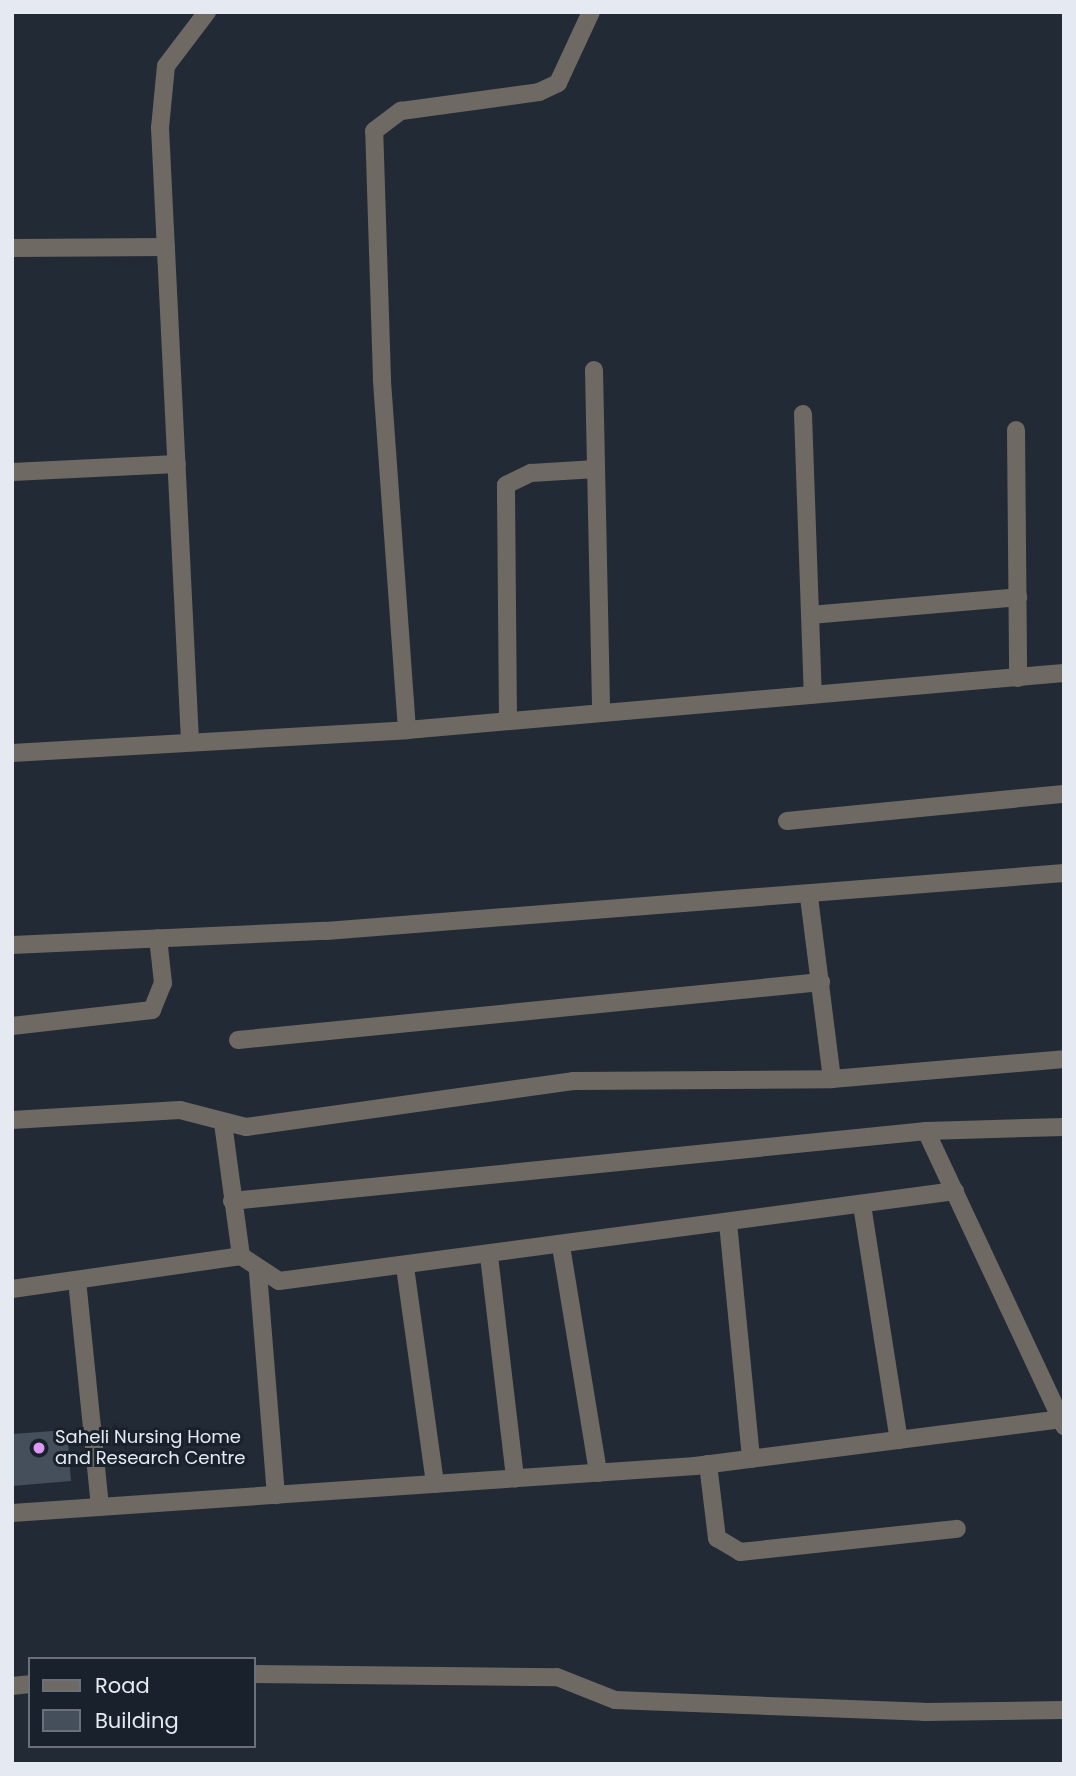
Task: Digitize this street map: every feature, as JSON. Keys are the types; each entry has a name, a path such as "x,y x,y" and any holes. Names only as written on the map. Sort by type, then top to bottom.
{"street":[{"path":"190,741 166,247 161,84 166,66 207,12"},
{"path":"407,730 382,379 374,131 401,111 539,92 558,83 591,12"},
{"path":"12,248 166,247"},
{"path":"594,370 601,711"},
{"path":"803,414 813,694"},
{"path":"1016,430 1018,678"},
{"path":"12,472 177,464"},
{"path":"508,720 506,485 531,473 596,469"},
{"path":"810,615 1017,597"},
{"path":"12,753 407,730 601,711 1064,673"},
{"path":"787,821 1064,794"},
{"path":"12,945 809,897 1064,873"},
{"path":"809,897 832,1079"},
{"path":"12,1026 152,1010 163,983 158,938"},
{"path":"238,1040 821,982"},
{"path":"12,1120 180,1110 246,1127 573,1081 832,1079 1064,1059"},
{"path":"223,1123 241,1256 258,1272 279,1281 306,1281 955,1191"},
{"path":"232,1201 926,1131 1064,1127"},
{"path":"12,1513 708,1464 1063,1422 926,1131"},
{"path":"862,1205 899,1440"},
{"path":"728,1223 751,1459"},
{"path":"561,1246 598,1472"},
{"path":"12,1289 241,1256"},
{"path":"489,1256 515,1478"},
{"path":"405,1267 435,1484"},
{"path":"258,1272 276,1495"},
{"path":"77,1280 100,1507"},
{"path":"708,1464 717,1538 740,1552 957,1529"},
{"path":"256,1674 557,1676 615,1700 924,1712 1064,1710"}],"building":[{"path":"67,1430 71,1481 12,1486 12,1434"}],"place":[{"name":"Saheli Nursing Home and Research Centre","path":"39,1448"}]}
